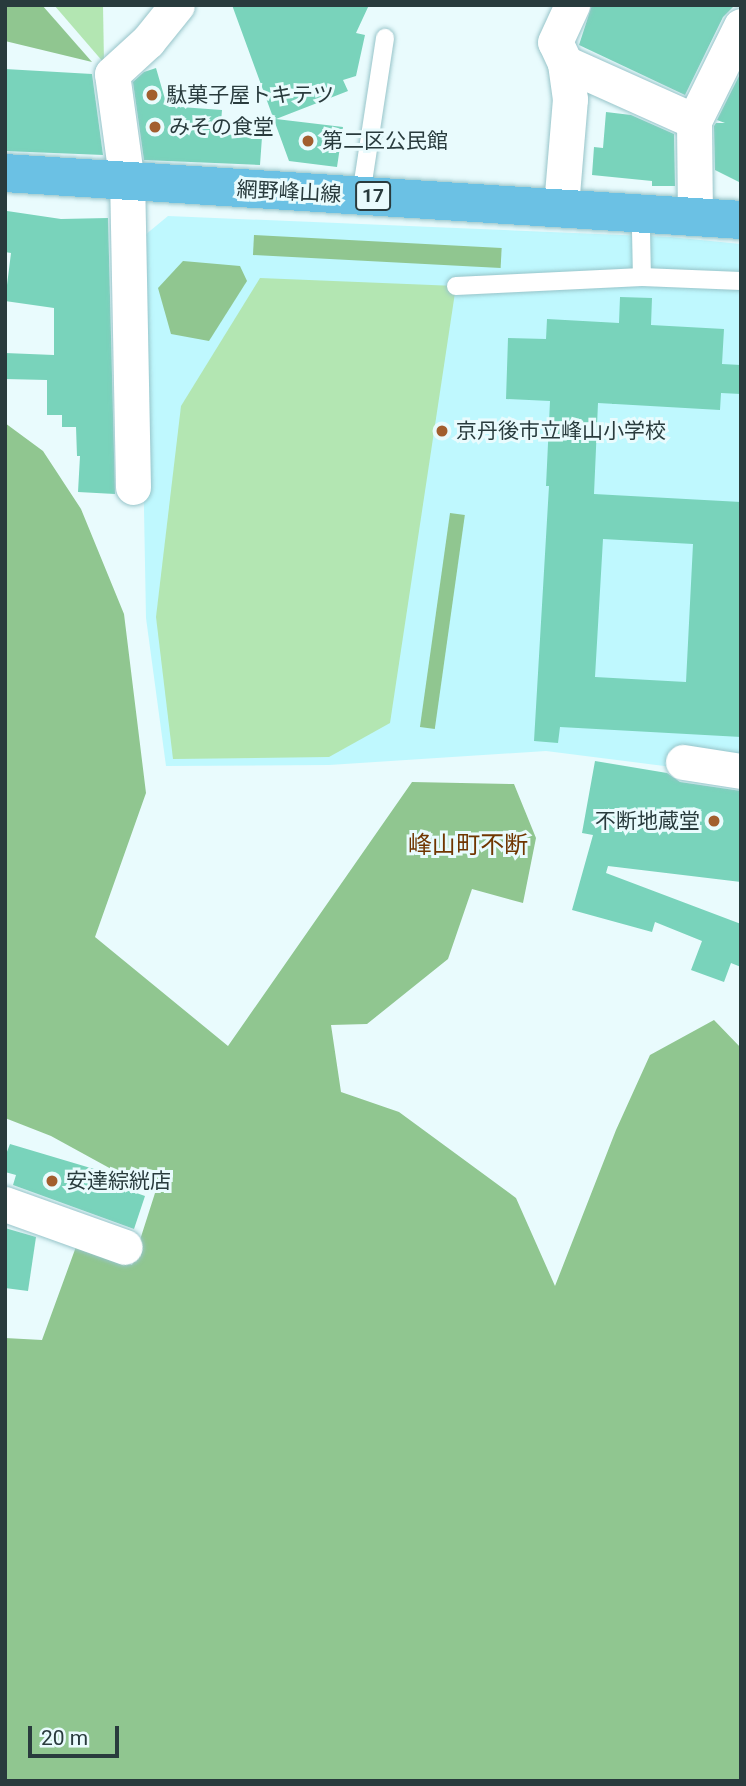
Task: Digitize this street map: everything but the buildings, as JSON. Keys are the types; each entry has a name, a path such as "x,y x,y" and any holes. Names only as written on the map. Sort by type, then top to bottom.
{"main road":[{"name":"網野峰山線","path":"5,173 127,183 561,206 741,220"}],"street":[{"path":"133,487 127,183 112,74 148,41 177,5"},
{"path":"561,206 570,99 565,63 555,42 572,5"},
{"path":"695,218 694,121 741,26"},
{"path":"565,63 694,121"},
{"path":"683,762 741,771"},
{"path":"5,1204 125,1247"}],"lane":[{"path":"360,195 385,38"},
{"path":"641,231 642,276"},
{"path":"456,286 642,276 741,281"}],"shaded area":[{"name":"京丹後市立峰山小学校","path":"168,216 670,237 741,244 741,759 680,768 546,751 329,765 166,766 146,618 139,240"}],"green space":[{"path":"5,5 42,5 92,62 5,41"},
{"path":"54,5 103,5 104,63"},
{"path":"254,235 502,248 501,268 253,255"},
{"path":"183,261 240,266 247,281 209,341 171,334 158,288"},
{"path":"260,278 456,286 390,723 329,757 173,759 156,617 181,406"},
{"path":"5,423 43,451 81,509 124,614 146,793 95,937 228,1046 412,782 514,784 536,838 523,903 472,889 448,959 367,1024 331,1025 341,1092 399,1112 516,1198 555,1286 616,1130 650,1055 714,1020 741,1048 741,1781 5,1781 5,1338 42,1340 77,1244 132,1265 155,1193 51,1136 5,1118"},
{"path":"450,513 465,515 435,729 420,727"}],"place":[{"name":"駄菓子屋トキテツ","path":"152,95"},
{"name":"みその食堂","path":"155,127"},
{"name":"第二区公民館","path":"308,141"},
{"name":"京丹後市立峰山小学校","path":"442,431"},
{"name":"不断地蔵堂","path":"714,821"},
{"name":"安達綜絖店","path":"52,1181"}],"district":[{"name":"峰山町不断","path":"468,846"}]}
